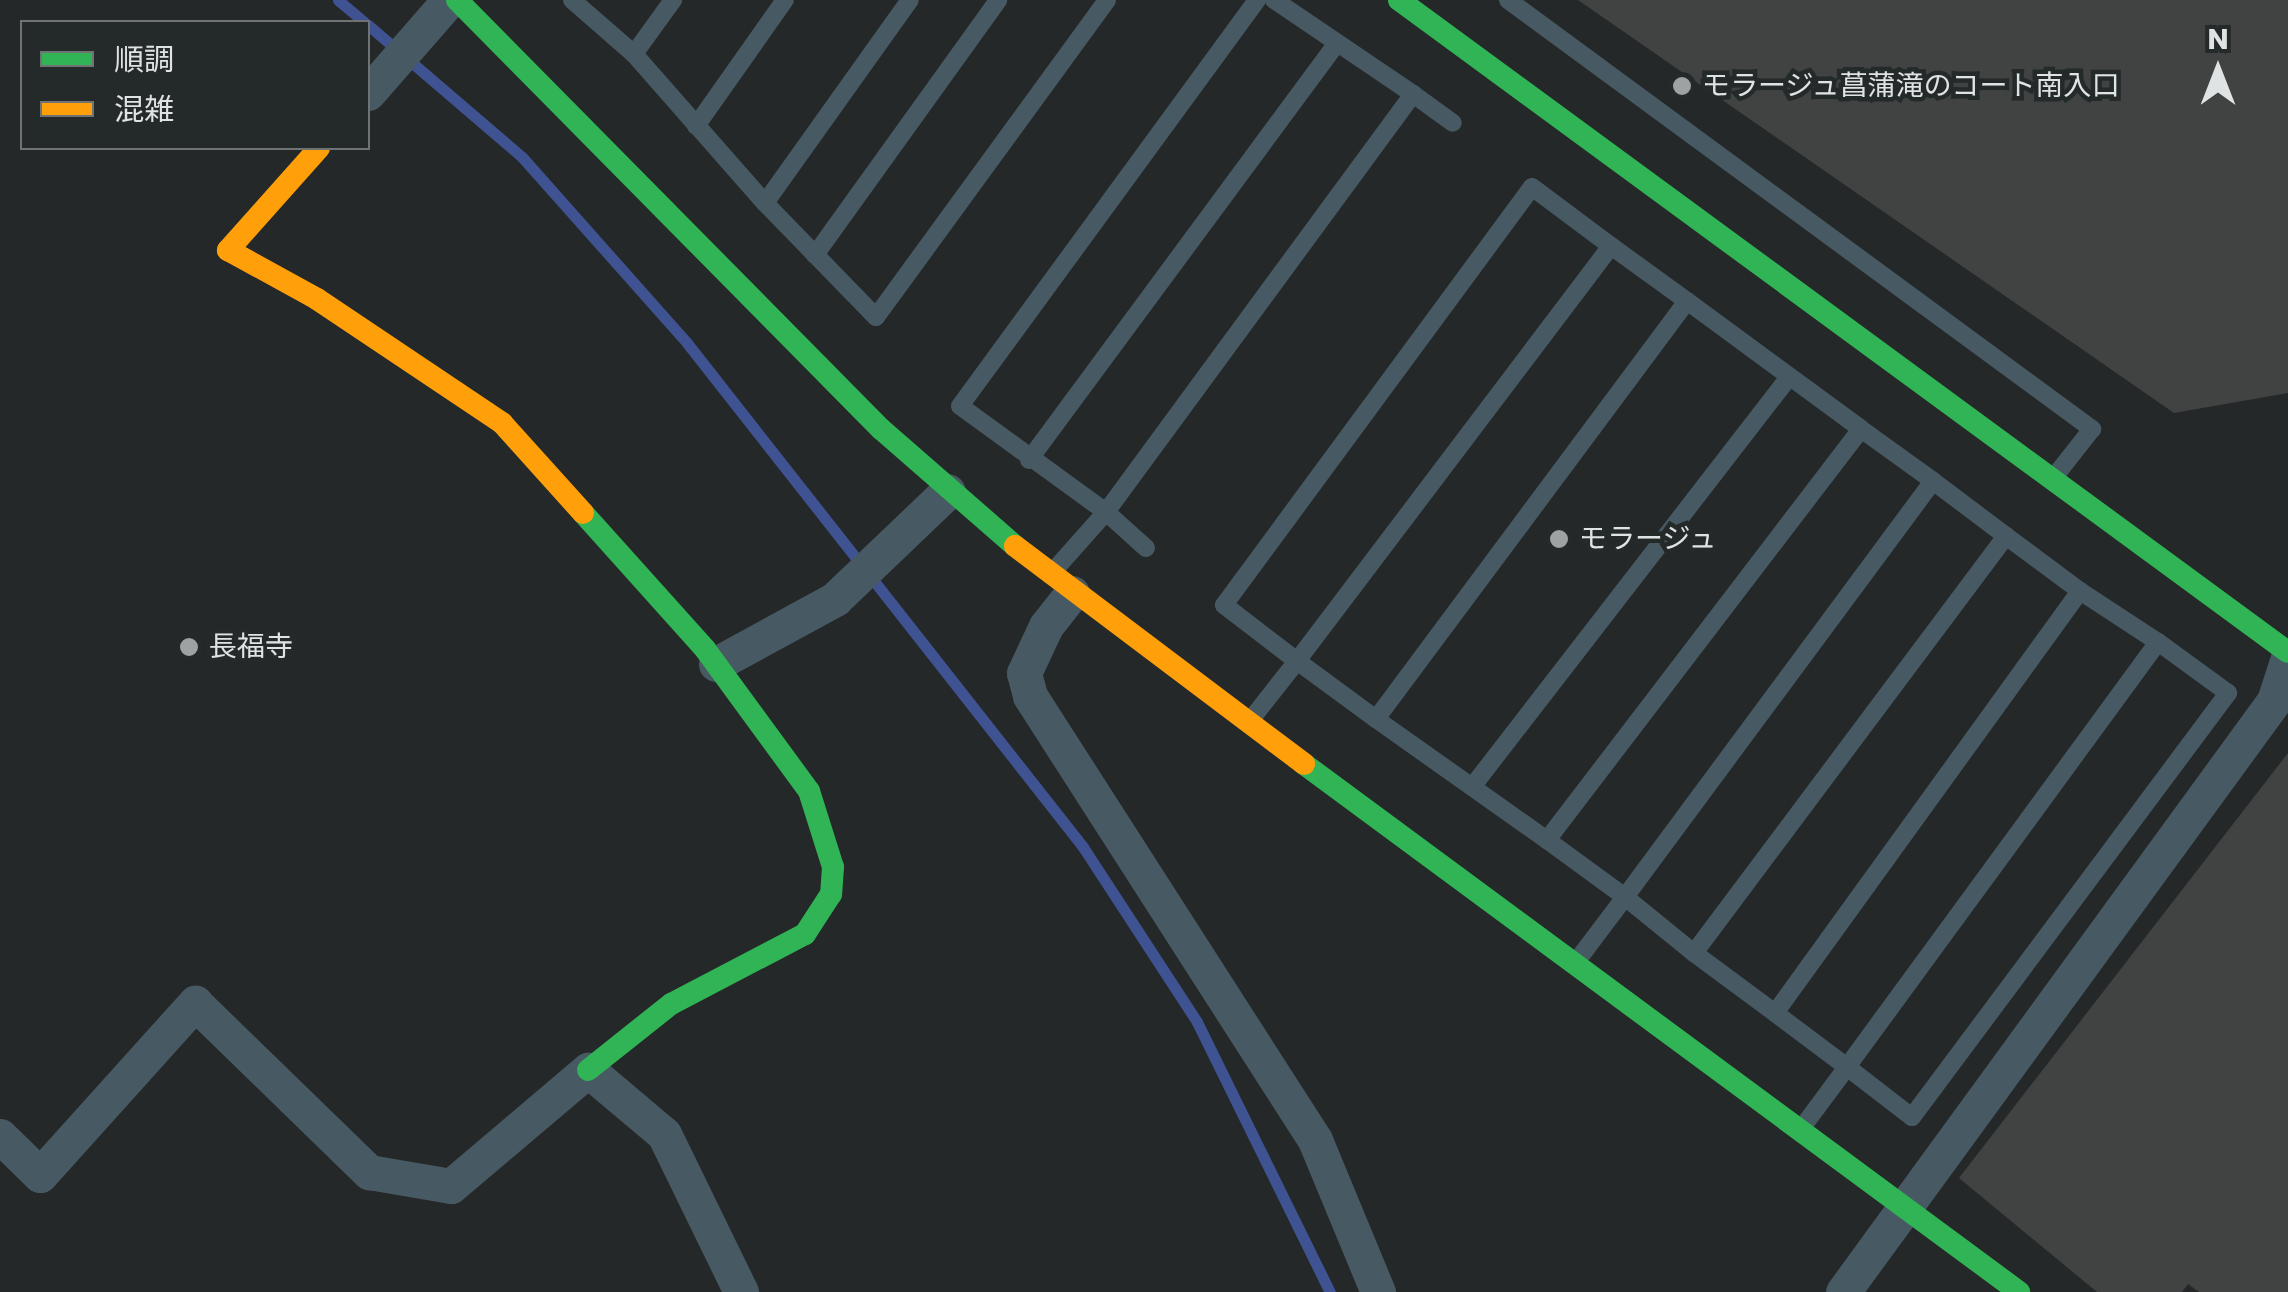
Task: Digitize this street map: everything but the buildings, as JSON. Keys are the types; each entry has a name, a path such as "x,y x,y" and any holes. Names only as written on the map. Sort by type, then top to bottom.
{"street":[{"path":"370,90 453,0 784,334 948,491 1061,584 2018,1292"},
{"path":"1399,0 2288,655 2274,701 1843,1292"},
{"path":"0,1136 40,1175 196,1003 369,1172 451,1186 671,1004 804,934 831,894 833,868 809,791 716,664 502,424 317,299 228,250 317,150"},
{"path":"716,664 835,598 948,491"},
{"path":"1061,584 1024,673 1030,696 1315,1140 1378,1292"},
{"path":"588,1070 664,1134 741,1292"}],"lane":[{"path":"572,0 634,54 765,203 876,317 1107,0"},
{"path":"634,54 673,0"},
{"path":"696,126 785,0"},
{"path":"765,203 910,0"},
{"path":"815,255 998,0"},
{"path":"1146,548 1106,512 1028,460 960,406 1256,0"},
{"path":"1274,0 1453,123"},
{"path":"1508,0 2092,428 2051,481"},
{"path":"1028,460 1338,43"},
{"path":"1061,584 1106,512 1412,94"},
{"path":"1532,187 1686,301 2080,591 2228,693 1912,1117 1694,953 1625,896 1224,605 1532,187"},
{"path":"1249,723 1611,246"},
{"path":"1376,719 1686,301"},
{"path":"1472,787 1790,376"},
{"path":"1548,840 1860,429"},
{"path":"1575,962 1932,481"},
{"path":"1694,953 2006,536"},
{"path":"1775,1013 2080,591"},
{"path":"1801,1129 2158,642"}],"waterway":[{"path":"338,0 362,20"},
{"path":"370,27 522,157 687,343 1083,847 1197,1022 1330,1292"}],"traffic: fast":[{"path":"457,0 881,429 1015,546"},
{"path":"1399,0 2288,652"},
{"path":"583,513 705,649 809,791 833,867 831,894 805,934 671,1004 588,1070"},
{"path":"1304,764 2019,1292"}],"traffic: slow":[{"path":"317,150 228,250 317,299 502,423 583,513"},
{"path":"1015,546 1304,764"}],"place":[{"name":"モラージュ菖蒲滝のコート南入口","path":"1682,86"},
{"name":"モラージュ","path":"1559,539"},
{"name":"長福寺","path":"189,647"}]}
